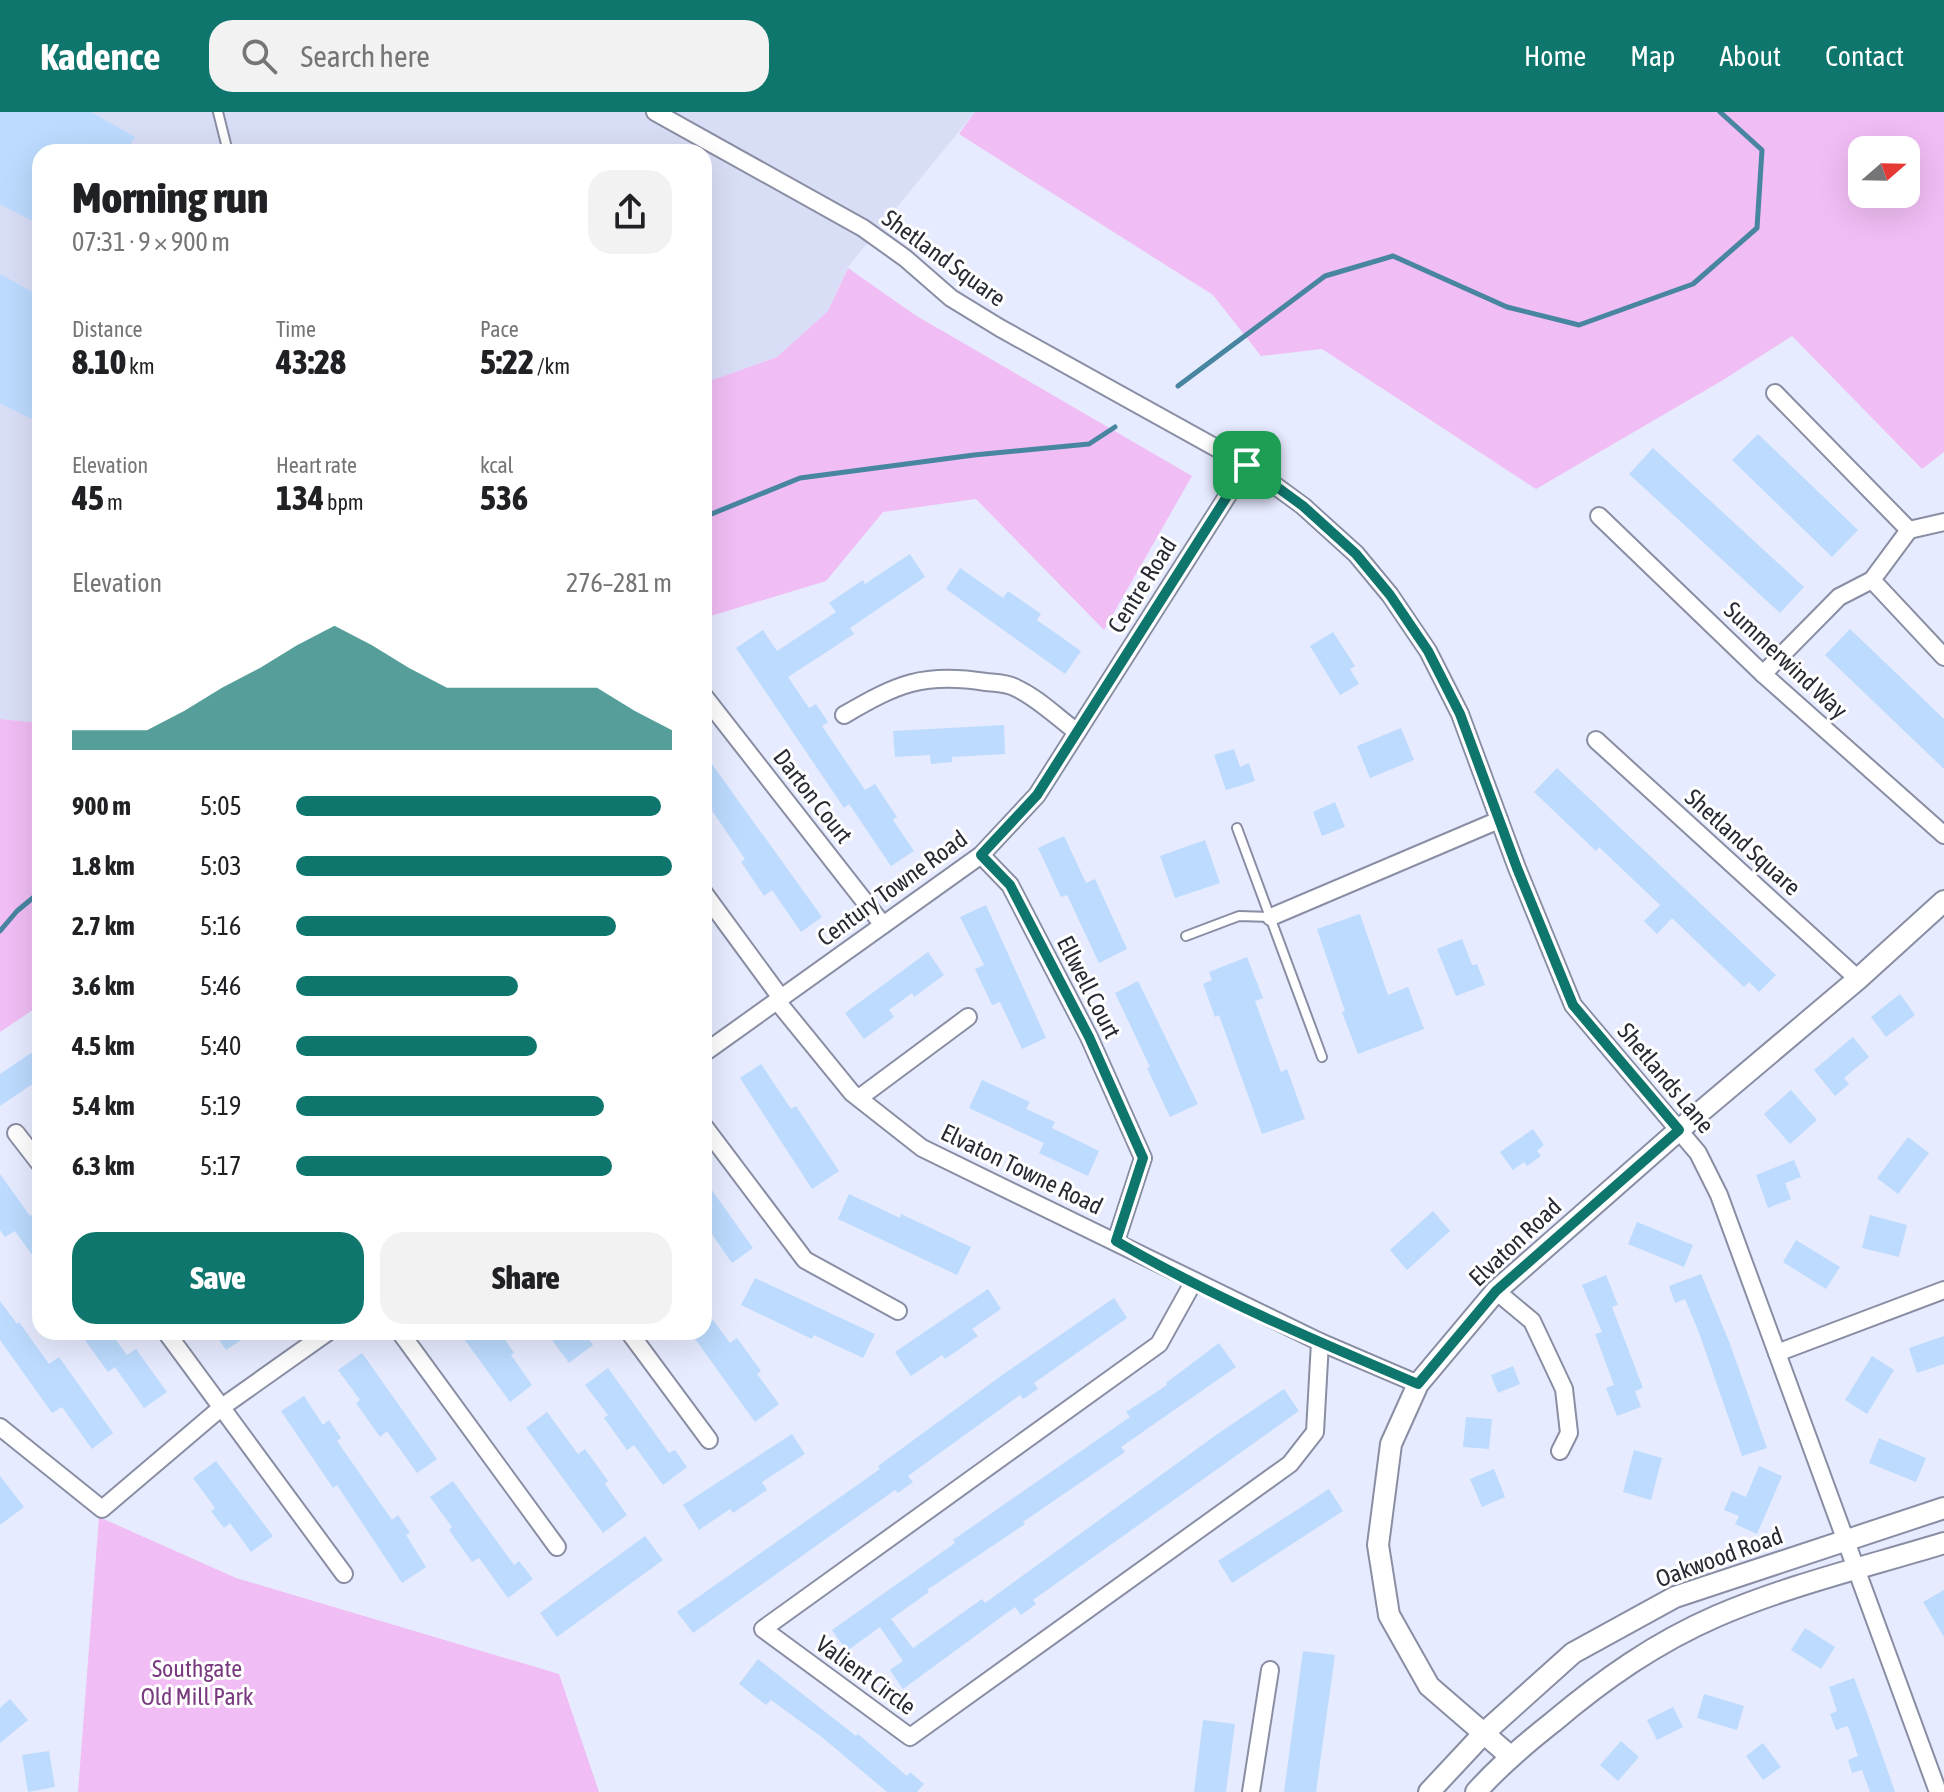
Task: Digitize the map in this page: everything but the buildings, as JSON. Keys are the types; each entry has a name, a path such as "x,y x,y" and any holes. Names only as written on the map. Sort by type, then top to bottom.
{"street":[{"name":"Shetland Square","path":"655,112 863,228 905,258 951,298 1000,328 1247,465"},
{"path":"1775,393 1909,530"},
{"name":"Centre Road","path":"1077,732 1247,465"},
{"name":"Shetlands Lane","path":"1247,465 1303,506 1356,554 1390,595 1428,651 1460,714 1573,1005 1698,1153 1719,1195 1856,1570 1939,1784"},
{"name":"Summerwind Way","path":"1599,516 1763,674 1944,835"},
{"path":"1763,674 1839,597 1872,580 1909,530 1944,522"},
{"path":"1872,580 1944,657"},
{"path":"844,715 887,690 912,682 936,677 970,679 1015,687 1077,732"},
{"name":"Darton Court","path":"712,706 883,925"},
{"name":"Century Towne Road","path":"712,1047 981,855 1037,795 1077,732"},
{"name":"Shetland Square","path":"1596,740 1858,979"},
{"path":"1271,917 1499,820"},
{"name":"Ellwell Court","path":"981,855 1010,885 1089,1037 1143,1158 1116,1241"},
{"name":"Elvaton Road","path":"1510,1756 1429,1686 1389,1615 1378,1545 1391,1444 1418,1384 1496,1291 1944,901"},
{"name":"Elvaton Towne Road","path":"712,904 779,1000 859,1098 922,1148 1320,1342 1418,1384"},
{"path":"859,1098 968,1017"},
{"path":"16,1133 32,1154"},
{"path":"712,1137 805,1260 898,1311"},
{"name":"Valient Circle","path":"1194,1281 1159,1344 763,1629 910,1737 1290,1464 1315,1432 1320,1342"},
{"path":"1777,1353 1944,1290"},
{"path":"1496,1291 1532,1321 1564,1389 1569,1433 1560,1451"},
{"path":"172,1340 344,1574"},
{"path":"0,1427 102,1509 222,1407 317,1340"},
{"path":"406,1340 557,1547"},
{"path":"635,1340 709,1440"},
{"name":"Oakwood Road","path":"1429,1792 1485,1732 1573,1653 1675,1597 1944,1508"},
{"path":"1476,1792 1510,1756 1604,1680 1649,1650 1718,1616 1944,1543"},
{"path":"1251,1792 1270,1670"}],"lane":[{"path":"218,112 226,144"},
{"path":"1237,828 1322,1057"},
{"path":"1186,936 1239,916 1271,917"}],"shaded area":[{"path":"0,112 975,112 848,267 828,311 777,357 712,380 712,144 32,144 32,722 0,719"}],"green space":[{"path":"975,112 1944,112 1944,452 1922,469 1792,336 1536,489 1322,349 1261,356 1213,295 959,134"},
{"path":"848,268 915,315 1192,476 1104,630 976,499 883,512 826,581 712,616 712,380 777,357 828,311"},
{"path":"0,719 32,722 32,1010 0,1032"},
{"name":"Southgate Old Mill Park","path":"99,1517 236,1578 559,1674 599,1792 78,1792"}],"waterway":[{"path":"1178,386 1325,276 1393,256 1507,307 1579,325 1693,284 1757,228 1762,150 1720,112"},
{"path":"712,514 800,478 974,455 1089,444 1115,427"},
{"path":"0,931 32,899"}],"route":[{"path":"1247,465 1303,506 1356,554 1390,595 1428,651 1460,714 1517,868 1573,1005 1679,1130 1496,1291 1418,1384 1320,1342 1116,1241 1143,1158 1089,1037 1010,885 981,855 1037,795 1247,465"}]}
